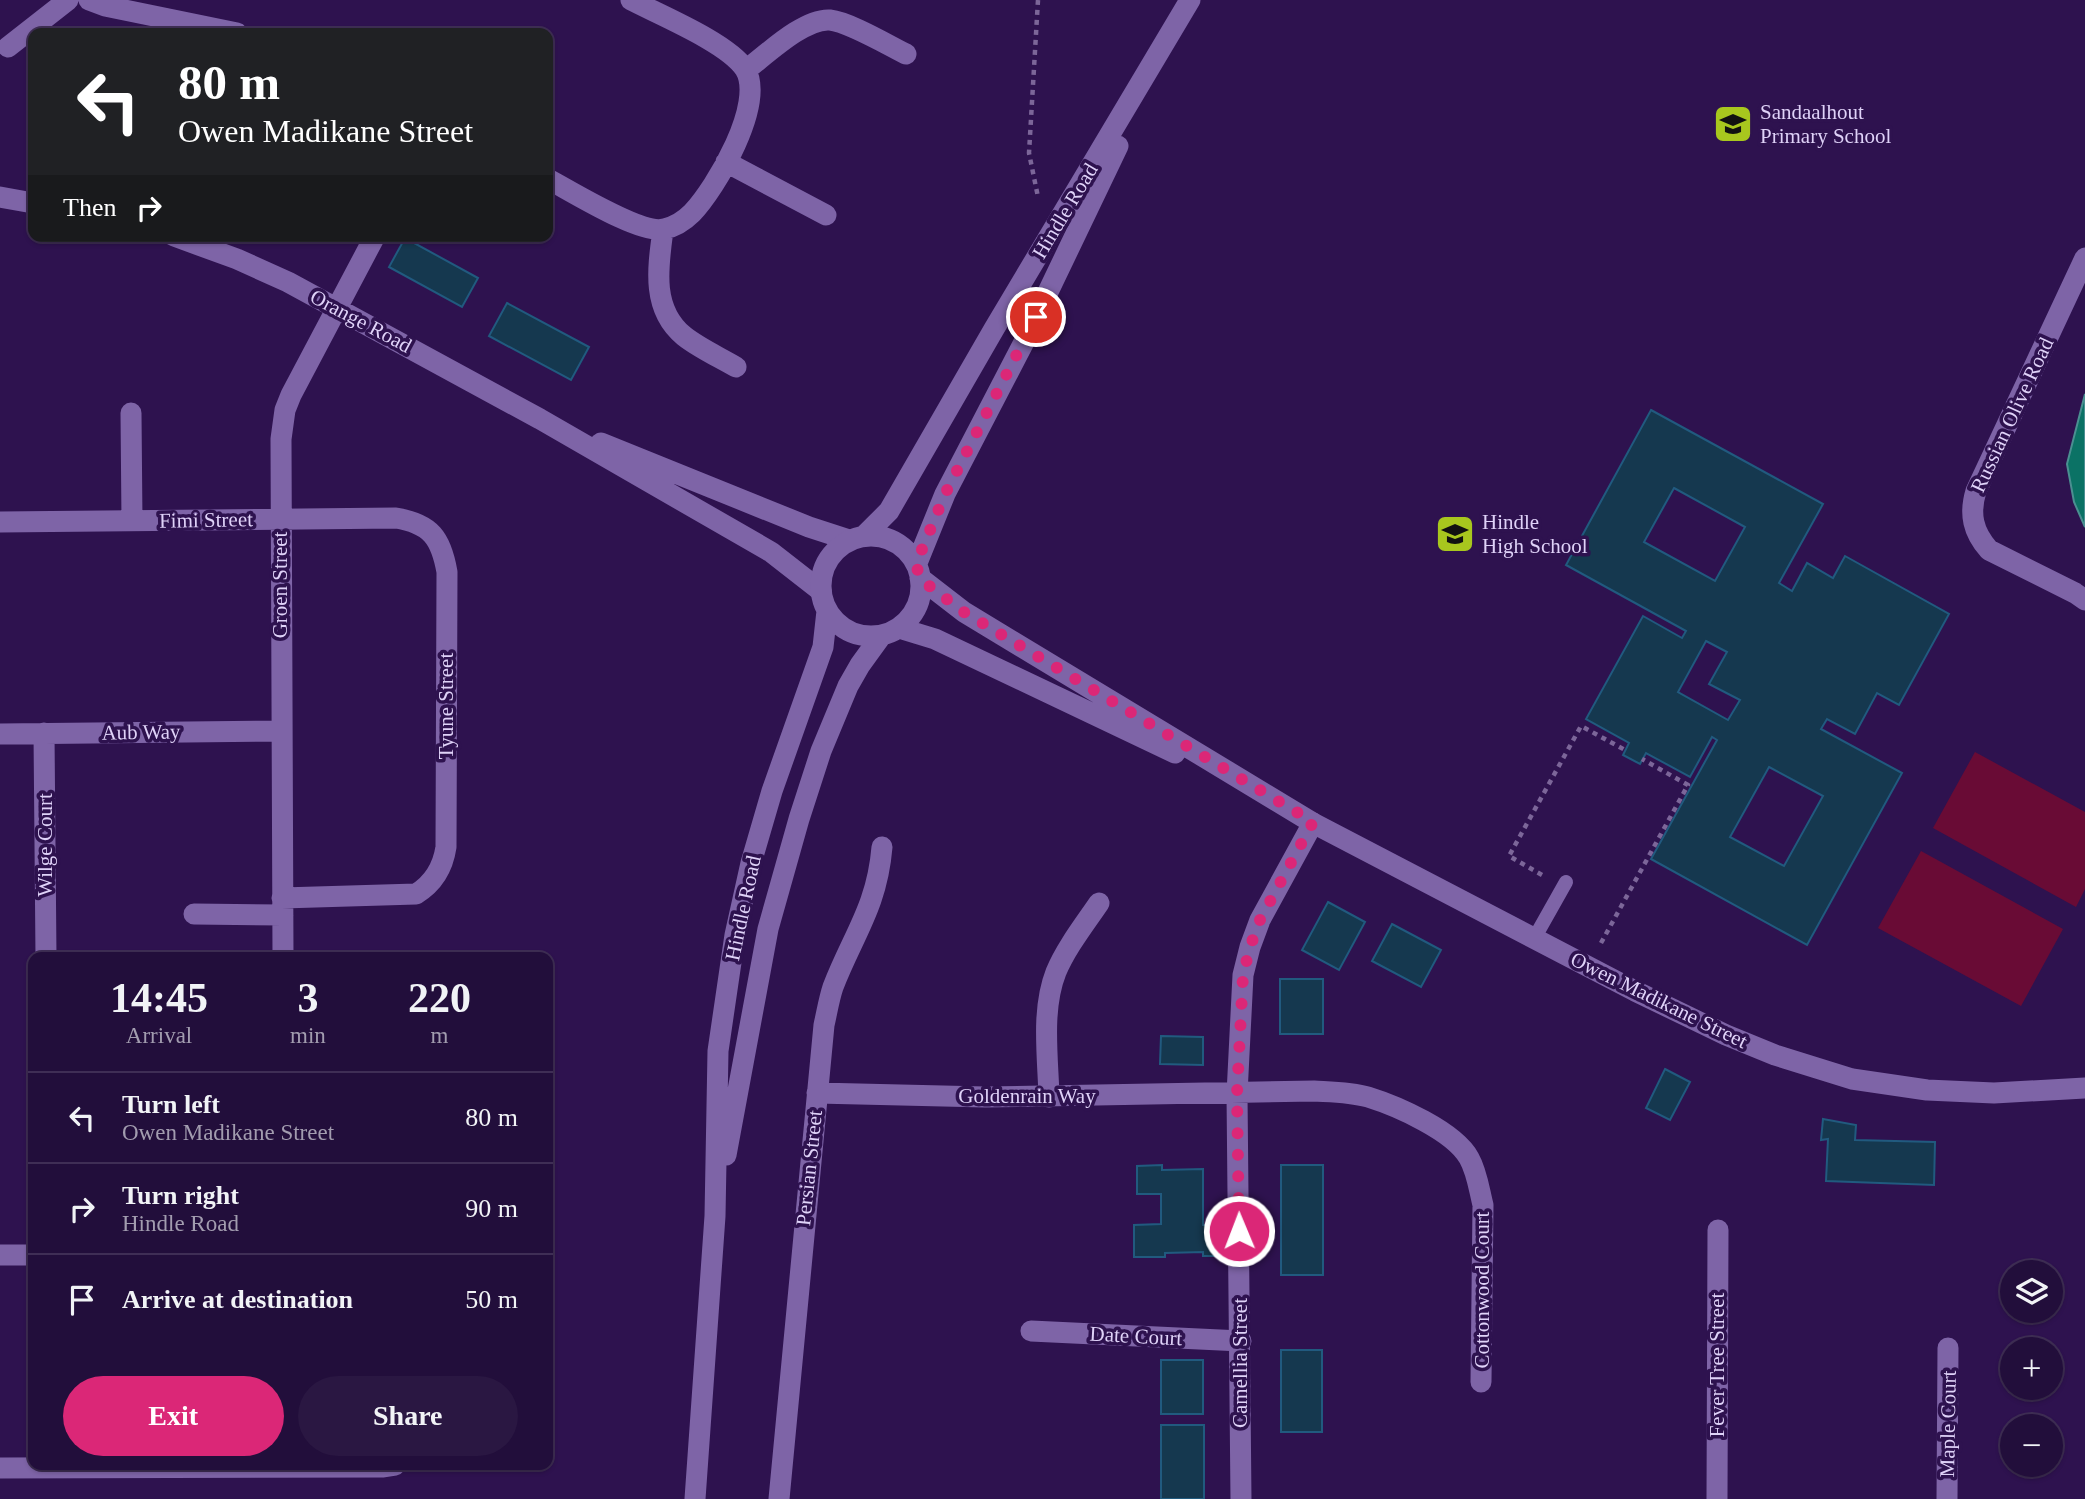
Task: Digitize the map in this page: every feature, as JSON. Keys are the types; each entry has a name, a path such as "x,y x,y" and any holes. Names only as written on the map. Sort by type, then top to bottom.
{"street":[{"path":"32,28 68,0"},
{"path":"89,0 105,6 213,28"},
{"path":"553,182 619,217 651,230 663,230 689,216 726,162 742,128 750,93 746,70 722,48 631,0"},
{"name":"Hindle Road","path":"857,538 889,512 994,329 1190,0"},
{"path":"746,70 798,31 812,23 829,20 841,23 906,54"},
{"name":"Hindle Road","path":"918,571 945,494 1031,329 1175,27"},
{"path":"8,47 28,31"},
{"path":"726,162 826,215"},
{"path":"0,197 28,203"},
{"path":"0,204 28,204"},
{"path":"663,230 659,265 662,307 684,336 736,367"},
{"name":"Orange Road","path":"190,242 237,259 337,307 540,419 771,552 824,601"},
{"name":"Groen Street","path":"283,952 281,439 285,410 372,242"},
{"name":"Russian Olive Road","path":"2085,258 1976,491 1972,515 1980,539 1989,550 2085,600"},
{"name":"Fimi Street","path":"131,414 132,521"},
{"name":"Orange Road","path":"540,419 809,527 857,538"},
{"name":"Tyune Street","path":"194,914 416,894 426,888 440,870 446,846 447,572 438,540 422,526 396,518 280,519"},
{"name":"Fimi Street","path":"0,522 280,519"},
{"path":"877,536 891,539 903,546 918,571 922,587 917,605 910,618 890,632 868,637 845,629 834,621 824,601 824,566 831,555 857,538 877,536"},
{"name":"Owen Madikane Street","path":"918,571 964,612 1075,677 1266,796 1726,1035 1775,1055 1853,1079 1940,1091 1994,1093 2085,1088"},
{"name":"Hindle Road","path":"695,1499 715,1216 718,1051 735,935 751,863 772,791 823,647 824,601"},
{"name":"Hindle Road","path":"715,1216 768,929 799,819 821,751 848,686 860,665 890,632"},
{"name":"Owen Madikane Street","path":"890,632 935,639 1266,796"},
{"name":"Aub Way","path":"0,734 281,731"},
{"name":"Wilge Court","path":"44,733 46,952"},
{"name":"Camellia Street","path":"1241,1499 1237,1094 1243,975 1260,920 1313,822"},
{"name":"Persian Street","path":"779,1499 824,1025 832,989 872,904 882,847"},
{"path":"1049,1097 1048,1007 1051,987 1066,953 1099,903"},
{"name":"Cottonwood Court","path":"1237,1094 1314,1091 1368,1097 1434,1127 1454,1141 1468,1156 1477,1178 1483,1205 1481,1382"},
{"name":"Goldenrain Way","path":"817,1093 1049,1097 1237,1094"},
{"name":"Fever Tree Street","path":"1717,1499 1718,1230"},
{"path":"0,1255 28,1255"},
{"name":"Date Court","path":"1031,1331 1241,1341"},
{"name":"Maple Court","path":"1947,1499 1948,1348"},
{"path":"0,1468 28,1468"}],"lane":[{"path":"1535,937 1566,882"}],"path":[{"path":"1038,0 1029,153 1038,197"},
{"path":"1547,877 1509,856 1581,726 1625,750"},
{"path":"1588,965 1688,785 1643,760"}],"shaded area":[{"path":"2085,394 2085,527 2074,502 2067,464"},
{"path":"1975,752 2085,812 2085,889 2076,907 1933,828"},
{"path":"1921,851 2063,929 2021,1006 1878,928"}],"building":[{"path":"403,242 412,242 478,278 462,307 389,267"},
{"path":"507,303 589,347 571,380 489,336"},
{"path":"1651,410 1823,504 1779,583 1792,591 1807,563 1833,578 1845,556 1949,614 1899,705 1877,693 1855,734 1827,719 1821,729 1902,773 1807,945 1651,859 1717,740 1712,737 1690,777 1646,753 1640,764 1623,755 1629,743 1586,719 1643,616 1682,638 1686,631 1566,565","holes":["1674,488 1745,527 1715,581 1644,542","1706,641 1727,652 1709,684 1740,700 1728,720 1678,692","1769,767 1823,796 1784,866 1730,837"]},
{"path":"1328,902 1365,922 1339,970 1302,950"},
{"path":"1392,924 1441,950 1421,987 1372,961"},
{"path":"1280,979 1323,979 1323,1034 1280,1034"},
{"path":"1161,1036 1203,1037 1203,1065 1160,1064"},
{"path":"1665,1069 1690,1082 1670,1120 1646,1108"},
{"path":"1823,1119 1856,1125 1855,1140 1935,1142 1934,1185 1826,1181 1828,1139 1821,1140"},
{"path":"1162,1165 1162,1170 1203,1169 1203,1225 1225,1225 1225,1256 1203,1256 1203,1252 1165,1253 1165,1257 1134,1257 1134,1225 1161,1224 1161,1194 1137,1194 1137,1166"},
{"path":"1281,1165 1323,1165 1323,1275 1281,1275"},
{"path":"1281,1350 1322,1350 1322,1432 1281,1432"},
{"path":"1161,1360 1203,1360 1203,1414 1161,1414"},
{"path":"1161,1425 1204,1425 1204,1499 1161,1499"}],"place":[{"name":"Sandaalhout Primary School","path":"1733,124"},
{"name":"Hindle High School","path":"1455,534"}],"route":[{"path":"1036,317 945,494 916,564 920,579 964,612 1313,822 1260,920 1243,975 1237,1094 1239,1231"}]}
